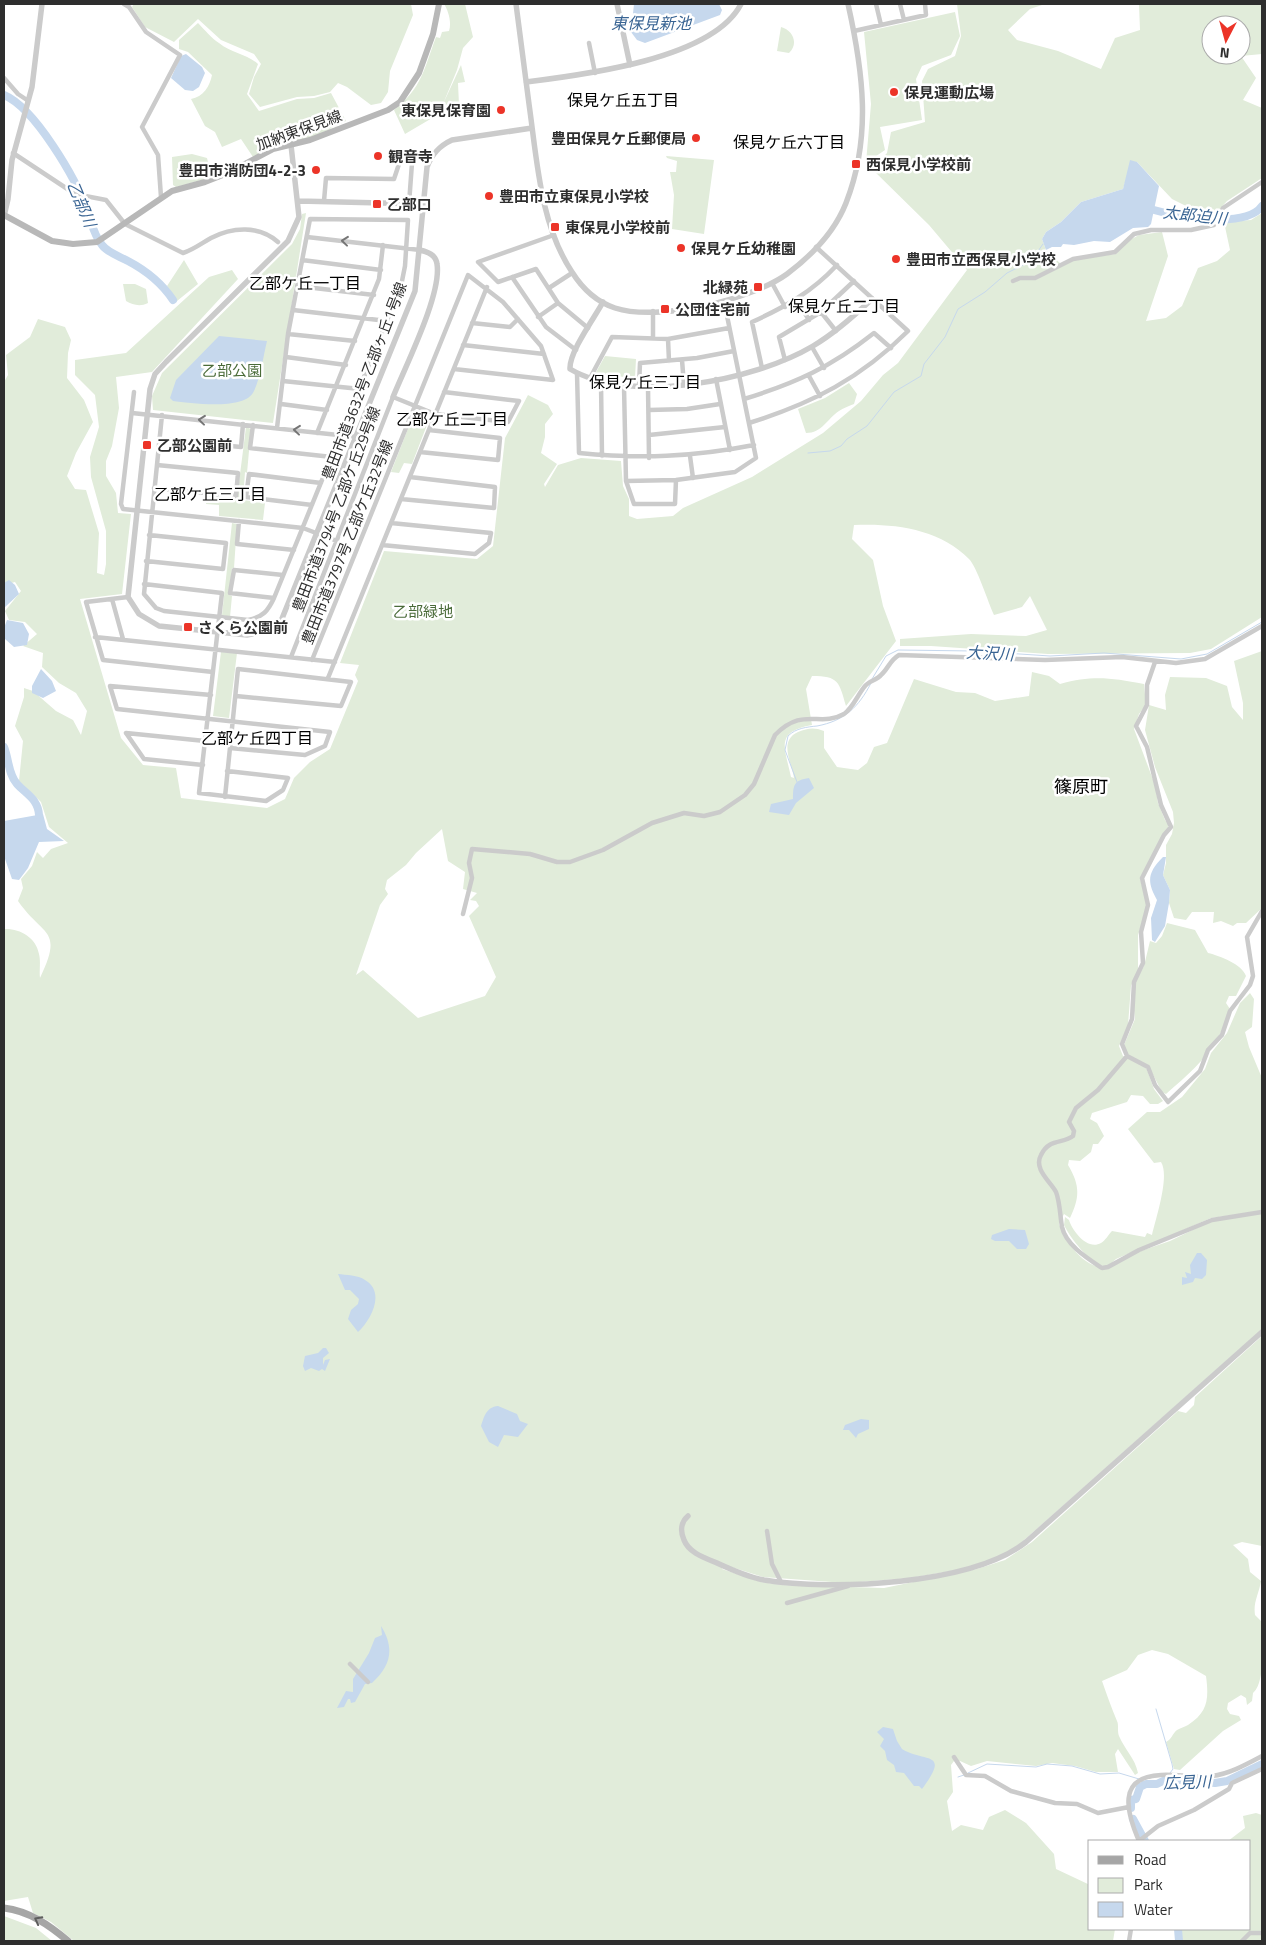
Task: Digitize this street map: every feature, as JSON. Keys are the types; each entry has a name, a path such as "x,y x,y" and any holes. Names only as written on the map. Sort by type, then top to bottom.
{"main road":[{"name":"加納東保見線","path":"4,215 52,241 73,244 100,241 172,191 228,173 273,149 310,140 388,110 400,102 419,73 433,34 439,4"},
{"path":"4,1908 23,1912 41,1921 68,1941"}],"street":[{"path":"4,215 14,153 34,74 42,4"},
{"path":"124,4 129,7 146,32 180,55 142,128 158,155 161,198"},
{"path":"516,4 540,183 554,234 572,273 588,292 603,302 626,310 653,311 692,308 724,301 772,283 787,274 816,247 836,224 846,204 863,129 864,96 848,4"},
{"path":"617,4 630,65"},
{"path":"526,82 595,73 630,65 679,49 713,33 734,17 741,4"},
{"path":"876,4 881,25"},
{"path":"900,4 904,20"},
{"path":"854,31 926,15 925,4"},
{"path":"589,42 595,73"},
{"path":"5,81 26,103"},
{"name":"豊田市道3632号 乙部ヶ丘1号線","path":"128,597 138,614 153,624 247,635 262,634 274,628 281,621 318,534 415,291 427,167 431,158 444,144 460,138 532,128"},
{"path":"213,672 103,660 86,602 128,597 150,389 155,374 288,241 299,217 291,146"},
{"path":"14,153 75,194 106,200 125,224 183,253 223,233 242,230 263,233 278,242"},
{"path":"324,201 326,178 394,179 400,161 412,163 408,204"},
{"path":"1013,281 1020,278 1035,278 1073,259 1115,252 1134,234 1151,230 1175,231 1206,228 1214,225 1218,221 1221,210 1262,182"},
{"path":"298,201 424,204"},
{"path":"162,415 144,594 156,608 248,620 258,618 267,612 284,575 401,286 408,220 310,219 288,334 278,428"},
{"path":"554,234 478,262 498,282 536,269 558,303 588,328"},
{"path":"308,237 383,245 429,253 436,261 437,280 432,300 393,397 436,414 508,422 519,401 444,392"},
{"path":"318,432 374,295 381,270 383,245"},
{"path":"749,422 820,396 848,381 892,348 908,331 816,247"},
{"path":"302,260 381,270"},
{"path":"762,368 752,322 797,300 818,285 837,265"},
{"path":"549,288 572,273"},
{"name":"豊田市道3797号 乙部ケ丘32号線","path":"312,660 468,275 487,287"},
{"path":"512,278 546,327 576,350"},
{"path":"785,360 780,337 821,312 854,281"},
{"path":"772,283 785,307"},
{"path":"297,286 374,295"},
{"path":"328,678 436,414 444,392 487,287 541,346 553,380 454,368"},
{"path":"603,302 576,350 570,364 570,369 601,382 624,386 648,387 684,385 739,375 785,360 812,347 836,331 872,298"},
{"path":"797,300 809,320"},
{"path":"626,481 676,480 734,472 756,458 724,301"},
{"path":"538,317 558,303"},
{"path":"293,310 387,321"},
{"path":"653,311 653,337"},
{"path":"821,312 836,331"},
{"path":"472,323 510,327 518,320"},
{"path":"590,378 612,337 668,339 729,328"},
{"path":"744,399 809,376 824,368 874,333 892,348"},
{"path":"288,334 355,341"},
{"path":"668,339 669,361"},
{"path":"463,346 544,354"},
{"path":"812,347 824,368"},
{"path":"639,386 640,363 682,360 734,351"},
{"path":"286,357 346,365"},
{"path":"682,360 684,385"},
{"path":"578,373 578,453 625,458 649,458 690,456 754,445"},
{"path":"809,376 820,396"},
{"path":"716,379 730,450"},
{"path":"283,382 360,389"},
{"path":"601,382 602,456"},
{"path":"624,386 626,481 634,504 675,504 676,480"},
{"path":"648,387 649,458"},
{"path":"134,392 121,504 123,509 303,528 337,541"},
{"name":"豊田市道3794号 乙部ケ丘29号線","path":"291,658 393,397"},
{"path":"281,404 327,410"},
{"path":"649,410 687,409 720,404"},
{"path":"132,413 357,437"},
{"path":"159,440 241,447 243,424"},
{"path":"253,425 250,448 332,457"},
{"path":"649,435 725,427"},
{"path":"420,452 498,460 500,438 429,430"},
{"path":"690,456 693,478"},
{"path":"154,488 236,496 238,473 156,465"},
{"path":"312,506 246,497 249,474 322,483"},
{"path":"401,499 494,508 495,487 410,477"},
{"path":"239,521 237,544 294,550"},
{"path":"382,545 474,554 489,543 491,533 391,523"},
{"path":"146,561 223,569 225,552 226,543 149,535"},
{"path":"274,598 230,593 234,570 284,575"},
{"path":"144,584 222,592 219,617 220,633 216,649 199,794 266,801 282,790 288,778 227,771"},
{"path":"112,599 123,639"},
{"path":"463,914 472,878 469,863 472,848 530,854 557,862 570,862 603,850 652,823 684,814 704,816 720,812 745,795 754,784 775,735 781,729 792,721 809,718 828,718 844,714 872,681 882,675 892,660 903,654 1045,660 1122,657 1176,663 1205,659 1262,626"},
{"path":"95,637 335,662"},
{"path":"1155,662 1147,685 1147,705 1136,726 1147,747 1163,811 1171,827 1164,834 1142,878 1148,905 1141,932 1143,963 1134,982 1132,1019 1122,1044 1127,1056 1148,1067 1155,1085 1168,1102 1200,1071 1208,1050 1222,1035 1230,1011 1250,985 1253,976 1247,937 1256,918 1262,911"},
{"path":"224,797 238,669 351,682 341,706 236,696"},
{"path":"210,695 110,686 117,709 330,732 326,746 305,756 230,748"},
{"path":"203,765 144,759 126,734 205,742"},
{"path":"1127,1056 1098,1090 1076,1108 1069,1122 1074,1131 1072,1136 1053,1141 1041,1154 1039,1164 1048,1184 1056,1192 1063,1231 1078,1251 1102,1268 1108,1267 1138,1250 1212,1220 1262,1212"},
{"path":"688,1516 682,1524 682,1535 690,1548 700,1556 750,1577 781,1582 851,1585 909,1580 942,1574 1003,1558 1015,1551 1262,1332"},
{"path":"767,1531 772,1564 781,1582"},
{"path":"787,1604 851,1585"},
{"path":"350,1664 368,1682"},
{"path":"1140,1840 1133,1826 1128,1807 1129,1792 1140,1782 1146,1778 1159,1775 1214,1776 1229,1773 1262,1756"},
{"path":"954,1757 965,1774 985,1776 1012,1792 1055,1803 1077,1804 1098,1813 1128,1807"},
{"path":"1232,1782 1262,1769"},
{"path":"1141,1840 1158,1826 1181,1817 1229,1789 1232,1782 1229,1773"},
{"path":"1242,1941 1250,1933 1262,1933"}],"green space":[{"path":"134,4 411,4 413,15 390,71 388,92 381,103 371,105 347,87 338,83 330,92 314,96 297,97 260,107 249,94 254,77 261,64 254,54 221,40 198,19 174,42 145,27 132,7"},
{"path":"444,4 465,4 473,37 463,48 457,70 443,104 461,65 465,82 458,83 459,105 443,105 439,114 405,134 394,110 411,94 416,86 425,68 436,37 440,38 442,32 449,31 449,16"},
{"name":"乙部緑地","path":"957,4 1045,4 1030,9 1008,30 1017,40 1058,51 1101,69 1115,38 1140,30 1139,4 1262,4 1262,54 1251,55 1251,15 1201,15 1201,65 1247,65 1256,78 1243,100 1262,108 1262,178 1227,201 1218,211 1198,212 1172,199 1137,162 1127,176 1123,189 1081,202 1061,222 1046,232 1042,239 1046,250 1062,265 1073,259 1116,254 1128,241 1139,235 1162,232 1168,256 1146,321 1166,318 1182,306 1198,268 1217,261 1230,250 1224,222 1251,220 1262,213 1262,617 1211,649 1190,653 1048,654 931,646 900,646 900,639 971,634 1026,636 1047,630 1030,596 1022,607 994,615 972,563 957,549 944,541 916,530 900,527 854,525 852,539 873,560 883,606 896,641 846,706 842,691 833,679 812,676 806,689 812,725 792,732 787,737 785,750 791,777 794,778 787,747 789,741 798,732 817,729 824,731 824,748 837,767 858,770 867,763 874,747 887,743 914,679 956,692 975,693 995,701 1029,696 1032,672 1049,676 1060,684 1082,679 1102,678 1144,684 1146,705 1139,714 1134,729 1155,785 1158,803 1168,828 1140,878 1147,906 1138,935 1138,970 1131,986 1128,1025 1119,1046 1123,1056 1146,1067 1154,1089 1163,1101 1158,1104 1150,1104 1143,1096 1131,1095 1127,1102 1092,1113 1090,1119 1097,1123 1104,1136 1098,1144 1093,1144 1091,1152 1080,1161 1069,1160 1068,1165 1077,1185 1076,1204 1070,1218 1064,1214 1059,1224 1076,1252 1097,1267 1105,1268 1135,1253 1170,1241 1209,1222 1262,1213 1262,1329 1013,1550 974,1567 910,1578 846,1583 763,1577 725,1565 722,1569 761,1582 782,1585 884,1588 977,1569 1005,1560 1032,1542 1178,1411 1186,1413 1194,1405 1195,1397 1262,1336 1262,1546 1242,1542 1233,1545 1248,1559 1250,1572 1261,1581 1255,1602 1255,1615 1262,1622 1262,1670 1257,1688 1253,1693 1252,1701 1247,1705 1246,1698 1241,1695 1228,1703 1227,1709 1230,1714 1239,1716 1241,1720 1223,1731 1180,1770 1174,1769 1166,1742 1177,1730 1187,1726 1200,1715 1207,1698 1206,1676 1168,1654 1152,1650 1138,1655 1127,1670 1102,1681 1118,1723 1119,1736 1137,1768 1138,1773 1135,1775 1118,1749 1115,1754 1118,1772 1096,1772 1075,1766 1052,1763 1036,1766 987,1761 971,1766 960,1761 954,1761 951,1765 953,1792 947,1801 952,1831 961,1825 983,1830 989,1817 1005,1810 1026,1823 1054,1854 1056,1869 1088,1884 1088,1930 1115,1930 1113,1941 74,1941 51,1922 33,1913 28,1897 4,1901 4,929 21,932 31,938 40,957 40,978 47,962 50,941 47,934 18,901 23,888 21,879 32,866 37,852 43,858 51,849 68,843 49,827 41,802 19,781 23,741 15,726 24,697 24,688 33,691 56,711 73,720 81,735 87,711 76,693 59,683 42,667 43,653 23,646 37,634 25,622 9,620 5,611 21,591 15,582 4,585 4,382 8,375 6,355 30,337 38,319 65,327 71,340 68,353 67,378 84,400 93,422 76,453 67,476 75,489 86,490 99,533 97,573 104,575 106,531 91,477 90,457 99,427 95,395 75,375 75,360 126,353 209,277 232,270 238,279 152,372 116,377 119,408 112,446 106,461 106,476 116,493 118,513 131,514 122,594 80,599 121,738 143,765 176,768 181,798 267,808 285,799 294,778 310,762 330,749 358,681 355,675 359,665 340,663 384,551 477,559 493,546 505,438 528,395 548,405 553,414 545,424 545,437 541,453 557,464 544,484 545,487 558,465 581,458 621,461 623,486 629,499 629,516 637,519 673,516 683,508 752,477 823,433 861,401 883,375 898,363 967,270 929,225 872,169 887,153 891,132 925,122 922,81 928,69 955,56 961,36","holes":["442,829 448,861 465,872 463,889 477,893 470,900 476,901 479,906 469,916 496,977 485,996 418,1018 363,970 356,975 380,905 388,894 385,889 387,880 406,865"]},
{"name":"保見運動広場","path":"955,12 960,36 951,55 922,66 916,79 922,120 880,127 885,150 866,163 871,104 864,32"},
{"path":"198,23 213,39 258,64 247,94 259,111 297,99 314,98 331,93 346,121 310,139 253,157 241,139 222,147 215,132 205,126 191,99 199,96 205,90 210,83 212,75 188,52 179,49 179,40"},
{"path":"781,27 789,31 793,38 794,46 789,53 777,51"},
{"path":"192,154 207,158 210,170 215,171 216,176 176,187 173,185 172,157"},
{"path":"666,156 714,160 704,234 672,229 674,195 670,172 676,172 677,161"},
{"name":"乙部公園","path":"306,213 273,423 153,410 152,396 162,373 292,244 300,229 302,214"},
{"path":"184,260 198,284 177,301 167,286"},
{"path":"123,284 135,284 146,289 148,303 137,305 126,301"},
{"path":"605,356 636,359 635,378 595,374"},
{"path":"849,383 857,394 854,404 839,411 816,431 806,433 798,409 825,398"},
{"path":"415,411 430,417 412,464 404,463 399,473 391,472"},
{"path":"246,427 251,429 243,500 265,503 263,520 219,516 219,505 206,504 207,496 237,498"},
{"path":"232,523 237,524 234,568 232,568 229,595 232,596 230,617 222,615"},
{"path":"1262,651 1262,908 1246,923 1237,923 1233,926 1221,921 1213,923 1214,912 1192,912 1186,920 1174,918 1169,903 1170,890 1163,875 1166,863 1166,845 1172,834 1174,823 1173,812 1155,767 1145,730 1149,705 1166,710 1165,695 1170,677 1206,678 1227,686 1232,707 1243,720 1243,703 1234,661"},
{"path":"221,652 237,653 229,718 213,716"},
{"path":"1167,923 1195,930 1208,953 1235,964 1246,976 1236,996 1229,996 1226,1003 1230,1009 1213,1046 1197,1066 1166,1094 1162,1092 1149,1067 1127,1055 1124,1045 1135,1019 1133,1001 1136,981 1144,966 1150,941 1156,943 1162,936"},
{"path":"1250,993 1254,999 1252,1027 1245,1032 1262,1078 1262,1211 1211,1218 1116,1259 1107,1266 1101,1266 1082,1251 1064,1225 1065,1217 1069,1220 1077,1234 1091,1244 1101,1243 1112,1231 1145,1237 1147,1233 1152,1235 1163,1187 1163,1168 1161,1162 1154,1163 1128,1129 1147,1112 1160,1112 1182,1097 1205,1069 1211,1053 1227,1033 1240,1003"},
{"path":"1256,1813 1262,1815 1262,1941 1180,1941 1180,1930 1251,1930 1251,1840 1229,1840 1245,1828 1243,1816"},
{"path":"4,1916 36,1928 52,1941 4,1941"}],"water":[{"name":"東保見新池","path":"634,4 719,4 722,10 720,15 645,43 637,40 631,32"},
{"path":"186,54 202,67 205,73 199,87 193,91 185,90 171,78 181,56"},
{"path":"1130,160 1137,162 1159,186 1151,224 1148,227 1133,228 1110,242 1094,241 1074,245 1063,244 1061,247 1052,247 1046,250 1042,239 1046,232 1061,222 1081,202 1123,189"},
{"path":"219,336 267,341 254,391 249,397 230,403 204,404 173,401 170,398 176,380"},
{"path":"9,580 15,585 19,594 4,608 4,583"},
{"path":"7,620 23,623 29,634 27,645 14,647 5,639 4,628"},
{"path":"41,669 52,681 56,691 43,698 32,693 32,686"},
{"path":"809,778 814,788 796,803 789,815 769,812 771,804 793,799 795,784 800,780"},
{"path":"43,814 47,829 64,841 39,842 28,868 19,880 12,879 4,856 4,821"},
{"path":"1163,857 1166,857 1163,875 1170,890 1169,903 1165,926 1155,942 1152,940 1151,918 1157,900 1151,888 1150,878 1154,868"},
{"path":"1009,1229 1025,1230 1029,1244 1026,1249 1017,1249 1009,1241 995,1241 991,1239 992,1235"},
{"path":"1197,1253 1201,1253 1207,1260 1206,1275 1202,1279 1195,1278 1193,1282 1182,1285 1182,1277 1187,1278 1185,1272 1191,1274 1190,1265"},
{"path":"338,1274 362,1278 371,1285 375,1292 374,1306 368,1320 358,1332 348,1319 351,1310 358,1304 359,1299 350,1290 345,1290"},
{"path":"323,1348 326,1348 329,1353 323,1358 323,1365 325,1360 330,1359 325,1371 311,1368 305,1371 303,1366 305,1356 318,1353"},
{"path":"498,1406 517,1414 520,1421 528,1424 518,1437 504,1435 498,1447 489,1442 481,1426 488,1410"},
{"path":"861,1419 869,1420 869,1429 858,1434 856,1438 849,1430 843,1430 845,1425"},
{"path":"381,1626 388,1642 389,1656 387,1663 372,1683 365,1684 355,1702 351,1703 350,1699 348,1699 344,1707 337,1708 346,1691 353,1692 353,1679 369,1653 375,1638 382,1635"},
{"path":"883,1727 893,1729 902,1749 932,1760 934,1763 930,1777 922,1789 919,1786 914,1786 904,1773 896,1772 894,1765 887,1760 885,1751 880,1746 884,1739 877,1732"}],"waterway":[{"name":"乙部川","path":"4,95 16,102 28,114 53,146 74,181 95,233 104,248 147,273 164,288 173,300"},
{"name":"太郎迫川","path":"1154,210 1194,218 1227,219 1254,213 1262,206"},
{"path":"808,453 830,451 841,446 847,439 867,426 894,392 921,376 924,364 945,337 958,309 985,292 1007,273 1031,261 1043,244"},
{"name":"大沢川","path":"872,679 886,656 898,650 974,651 1050,656 1104,653 1181,659 1207,654 1262,622"},
{"name":"大沢川","path":"797,782 785,750 788,736 806,727 827,724 843,717 856,706 871,683"},
{"path":"4,747 14,780 37,805 39,815"},
{"path":"1156,1709 1172,1764 1173,1769 1170,1773"},
{"path":"968,1773 987,1764 1036,1767 1047,1764 1072,1766 1100,1774 1119,1773 1139,1779"},
{"name":"広見川","path":"1131,1808 1131,1800 1136,1799 1140,1787 1146,1784 1157,1784 1167,1779 1215,1783 1227,1781 1262,1764"},
{"path":"958,1777 964,1775"},
{"name":"広見川","path":"1142,1781 1146,1784"},
{"name":"広見川","path":"1133,1819 1144,1840"},
{"name":"広見川","path":"1178,1930 1179,1941"}],"place":[{"name":"保見運動広場","path":"894,92"},
{"name":"東保見保育園","path":"501,110"},
{"name":"豊田保見ケ丘郵便局","path":"696,138"},
{"name":"観音寺","path":"378,156"},
{"name":"西保見小学校前","path":"856,164"},
{"name":"豊田市消防団4-2-3","path":"316,170"},
{"name":"豊田市立東保見小学校","path":"489,196"},
{"name":"乙部口","path":"377,204"},
{"name":"東保見小学校前","path":"555,227"},
{"name":"保見ケ丘幼稚園","path":"681,248"},
{"name":"豊田市立西保見小学校","path":"896,259"},
{"name":"北緑苑","path":"758,287"},
{"name":"公団住宅前","path":"665,309"},
{"name":"乙部公園前","path":"147,445"},
{"name":"さくら公園前","path":"188,627"}],"district":[{"name":"保見ケ丘五丁目","path":"623,100"},
{"name":"保見ケ丘六丁目","path":"789,142"},
{"name":"乙部ケ丘一丁目","path":"305,283"},
{"name":"保見ケ丘二丁目","path":"844,306"},
{"name":"保見ケ丘三丁目","path":"645,382"},
{"name":"乙部ケ丘二丁目","path":"452,419"},
{"name":"乙部ケ丘三丁目","path":"210,494"},
{"name":"乙部ケ丘四丁目","path":"257,738"},
{"name":"篠原町","path":"1081,786"}]}
